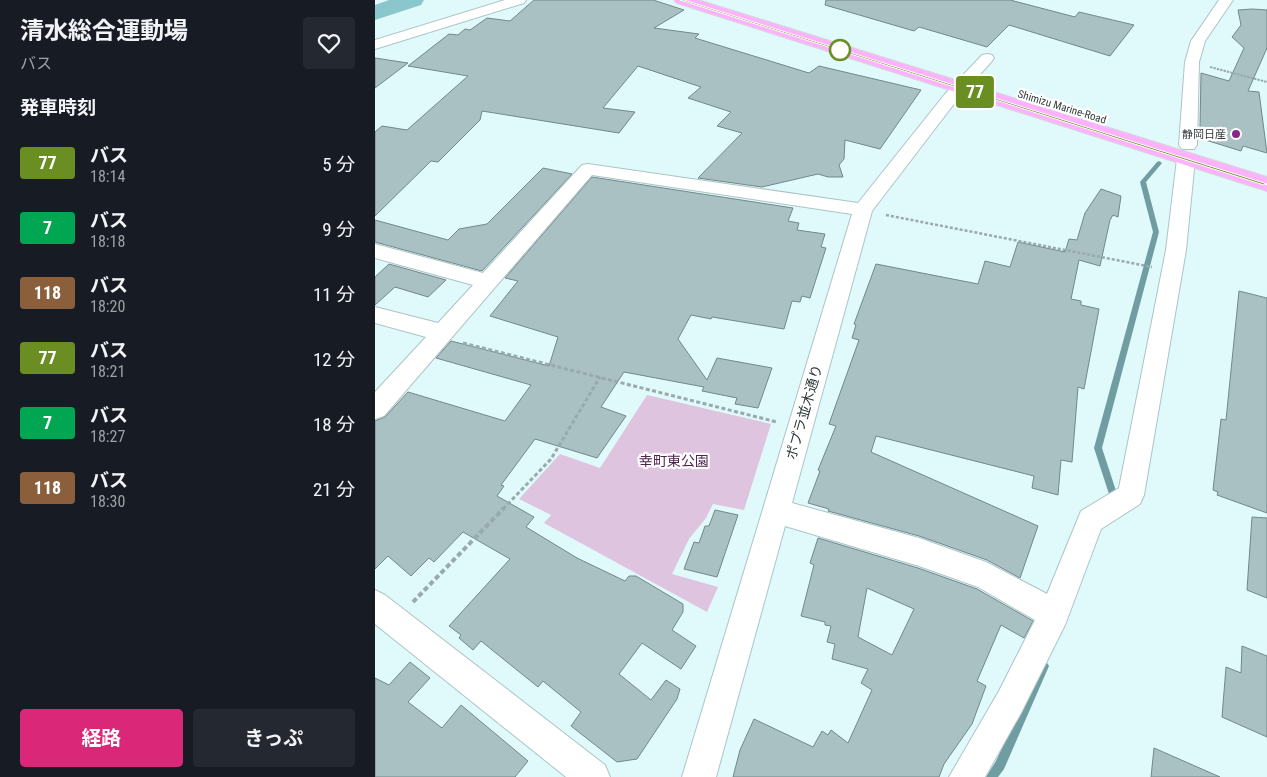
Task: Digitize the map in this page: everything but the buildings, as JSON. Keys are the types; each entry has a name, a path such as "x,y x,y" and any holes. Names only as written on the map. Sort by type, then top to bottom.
{"highway":[{"name":"Shimizu Marine-Road","path":"682,0 964,82"},
{"name":"Shimizu Marine-Road","path":"714,0 964,82 1187,152 1267,184"},
{"name":"Shimizu Marine-Road","path":"1187,152 1267,170"}],"street":[{"path":"375,45 519,0"},
{"path":"966,777 1010,702 1054,614 1091,520 1131,495 1172,270 1187,152 1192,62 1198,41 1227,0"},
{"name":"ポプラ並木通り","path":"699,777 863,210 964,82 987,58"},
{"path":"375,409 588,169 863,210"},
{"path":"375,251 488,282"},
{"path":"375,315 441,335"},
{"path":"776,511 919,552 986,576 1054,614"},
{"path":"385,613 593,777"}],"path":[{"path":"1192,62 1267,82"},
{"path":"863,210 1172,270"},
{"path":"441,335 800,427"},
{"path":"385,613 551,458 600,377"}],"green space":[{"name":"幸町東公園","path":"647,395 771,424 744,510 713,504 706,518 689,539 672,574 718,587 707,612 544,523 551,515 519,499 560,454 600,468"}],"waterway":[{"path":"375,13 412,0"},
{"path":"1112,501 1113,494 1098,448 1156,232 1143,182 1159,163"},
{"path":"991,777 1000,765 1044,666"}],"bus line":[{"name":"77","path":"682,0 1267,184"}],"place":[{"name":"静岡日産","path":"1236,134"}]}
